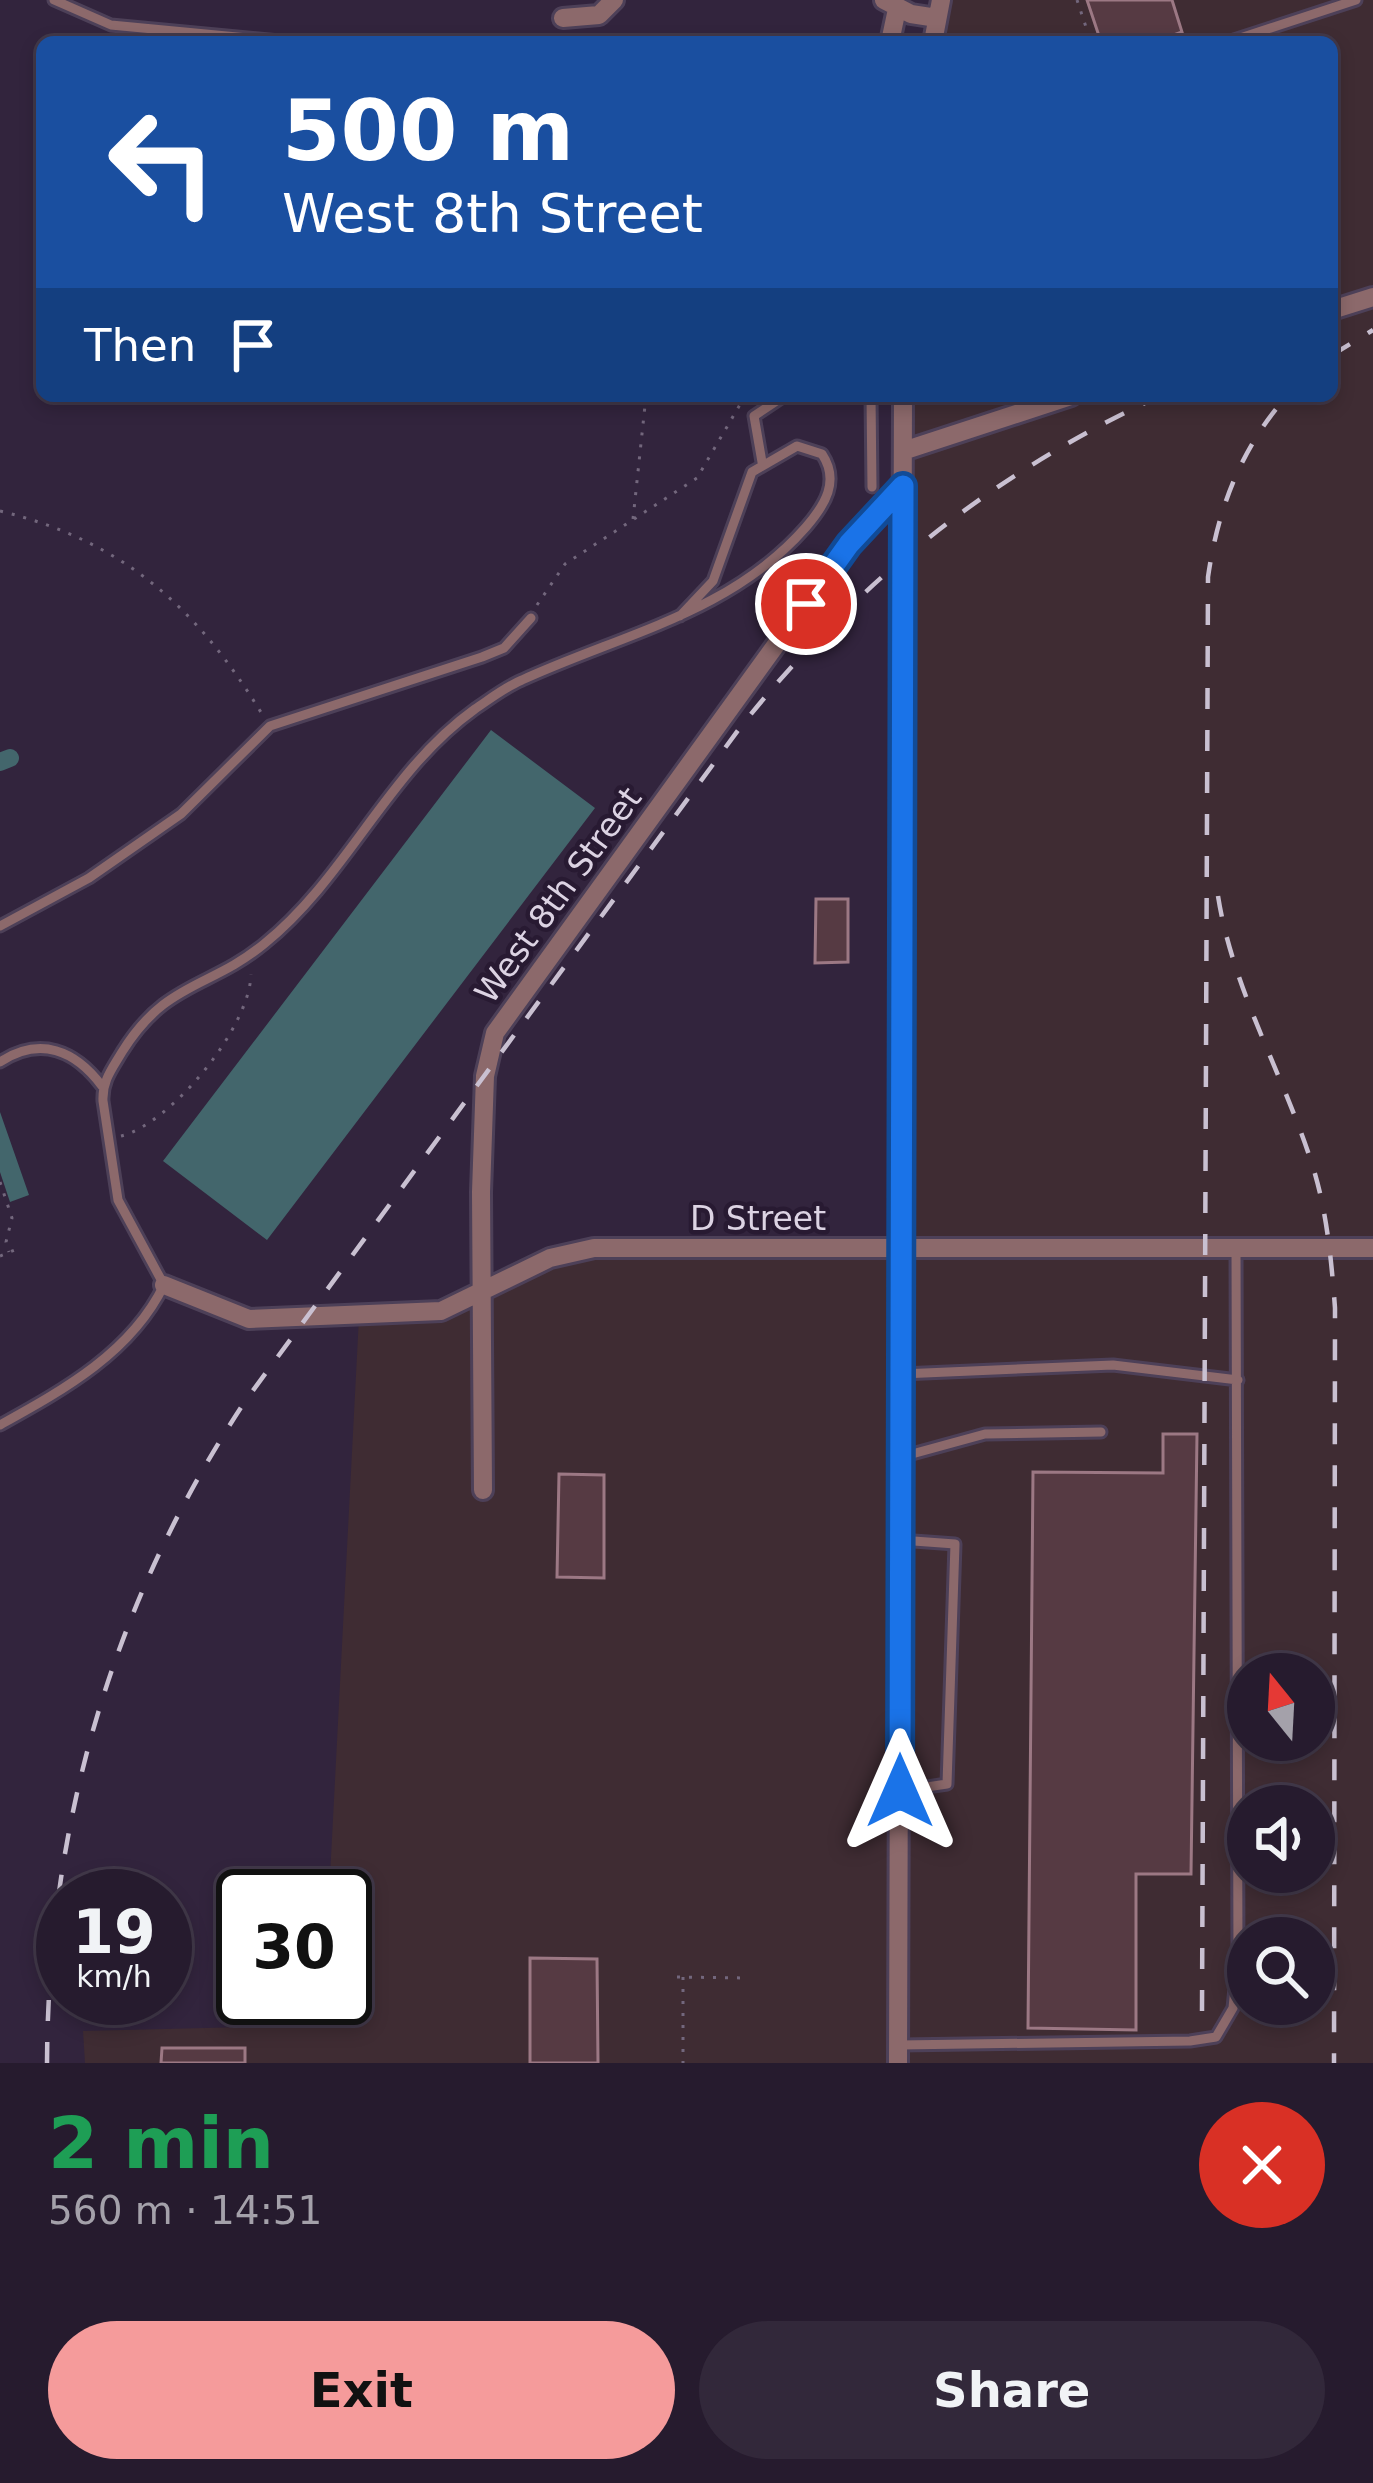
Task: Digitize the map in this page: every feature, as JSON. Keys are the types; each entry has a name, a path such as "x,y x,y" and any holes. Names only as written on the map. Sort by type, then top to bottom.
{"street":[{"path":"563,18 599,15 614,0"},
{"path":"890,36 891,4 939,9"},
{"path":"1338,308 1373,297"},
{"path":"898,2054 903,402"},
{"path":"903,451 1053,402"},
{"name":"West 8th Street","path":"483,1490 484,1103 495,1033 849,544 903,486"},
{"name":"D Street","path":"164,1285 249,1319 441,1311 550,1258 594,1248 1373,1249"}],"lane":[{"path":"54,0 111,25 227,36"},
{"path":"1246,36 1356,0"},
{"path":"763,462 754,416 775,402"},
{"path":"871,402 872,487"},
{"path":"102,1086 148,1015 184,987 247,956 333,875 406,772 449,729 517,682 680,616 754,576 825,503 831,481 823,454 797,446 752,472 713,581 680,616"},
{"path":"0,926 88,878 181,814 270,726 482,657 504,647 531,618"},
{"path":"0,1062 28,1049 54,1049 78,1059 102,1086 118,1200 164,1285 146,1315 90,1370 0,1425"},
{"path":"898,2054 1190,2042 1216,2037 1233,2008 1238,1958 1235,1248"},
{"path":"901,1374 1113,1365 1238,1380"},
{"path":"901,1457 986,1433 1101,1432"},
{"path":"900,1791 947,1784 956,1544 901,1540"}],"path":[{"path":"1077,0 1089,36"},
{"path":"631,523 645,402"},
{"path":"531,618 551,578 566,563 697,478 741,402"},
{"path":"0,511 88,541 156,584 213,638 270,726"},
{"path":"107,1138 156,1120 234,1032 250,994 247,956"},
{"path":"0,1182 12,1218 6,1242 9,1252"},
{"path":"0,1256 22,1247"},
{"path":"683,2063 680,1977 746,1978"}],"shaded area":[{"path":"941,0 1373,0 1373,2063 85,2063 83,2031 372,2025 372,1869 330,1869 359,1317 485,1293 574,1250 902,1247 907,402 1338,402 1338,36 936,36"},
{"path":"491,730 595,808 267,1240 163,1161"},
{"path":"0,1112 29,1195 10,1202 0,1172"}],"building":[{"path":"1087,0 1172,0 1182,32 1171,36 1099,36"},
{"path":"816,899 848,899 848,962 815,963"},
{"path":"1163,1434 1197,1434 1191,1874 1136,1874 1136,2030 1028,2028 1033,1472 1163,1473"},
{"path":"559,1474 604,1475 604,1578 557,1577"},
{"path":"530,1958 597,1959 598,2063 530,2063"},
{"path":"162,2048 245,2048 245,2063 161,2063"}],"waterway":[{"path":"0,762 10,758"}],"railway":[{"path":"1338,351 1373,330"},
{"path":"47,2063 60,1886 75,1800 97,1716 159,1554 246,1400 739,729 783,677 829,627 929,537 1039,460 1148,402"},
{"path":"1202,2011 1208,577 1234,480 1282,402"},
{"path":"1218,896 1245,994 1314,1171 1332,1268 1334,2063"}],"route":[{"path":"806,604 849,544 903,486 900,1791"}]}
